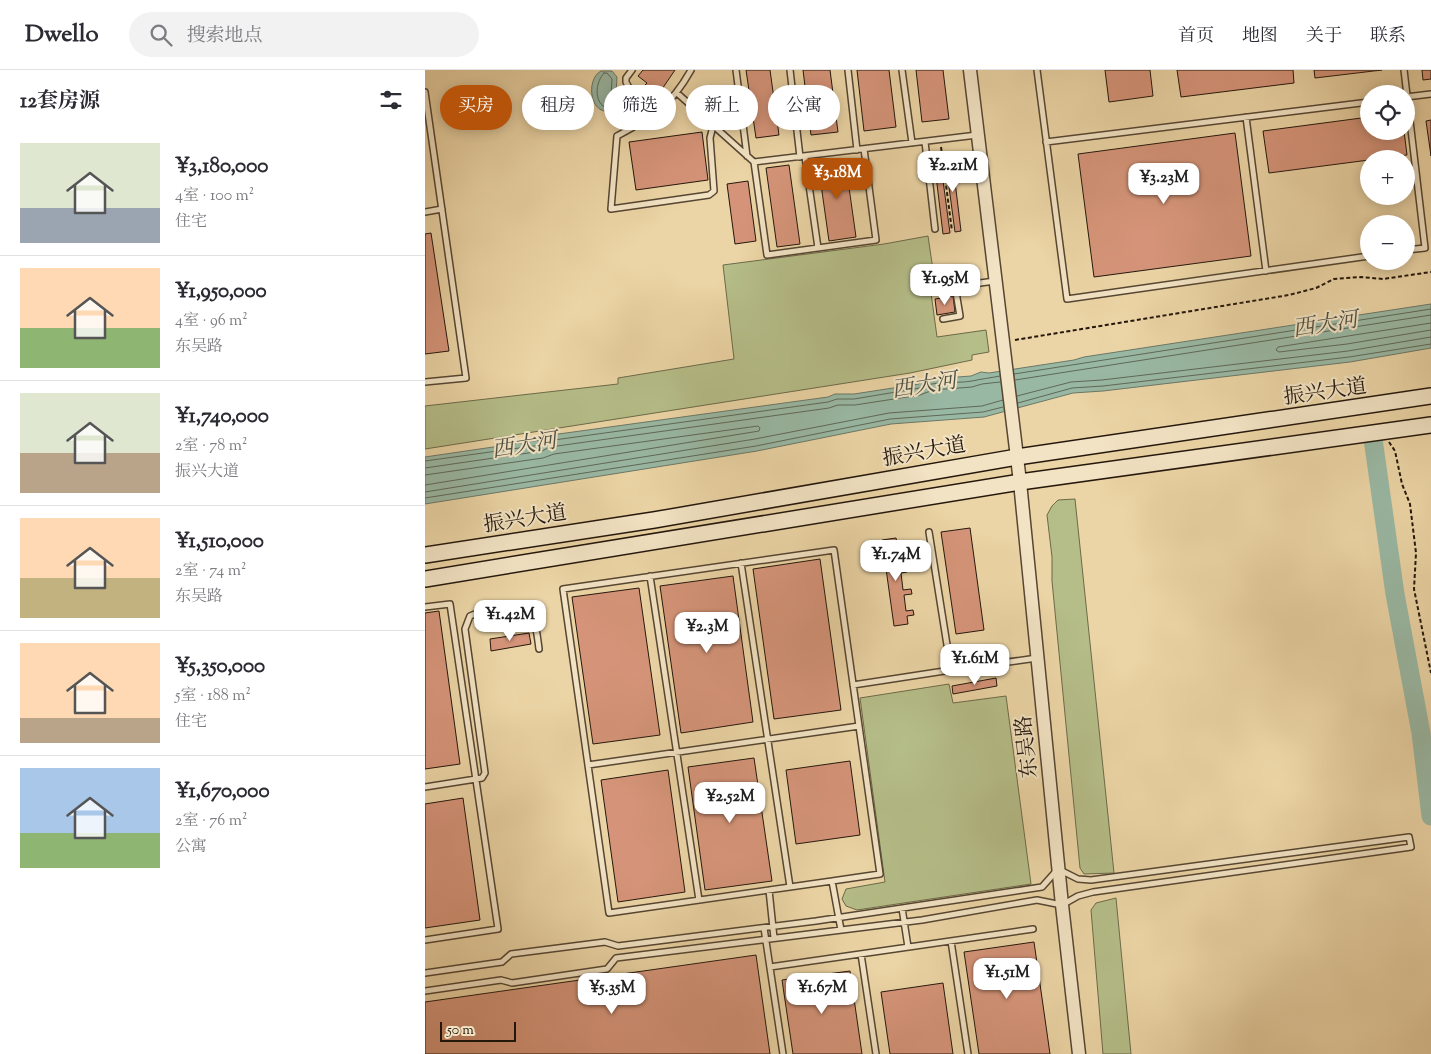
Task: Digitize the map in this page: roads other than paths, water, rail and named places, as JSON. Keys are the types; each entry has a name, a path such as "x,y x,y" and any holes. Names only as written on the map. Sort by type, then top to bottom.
{"main road":[{"name":"振兴大道","path":"425,555 654,520 1017,457 1431,396"},
{"name":"振兴大道","path":"425,579 1020,482 1431,425"}],"street":[{"path":"970,70 995,280"},
{"name":"东吴路","path":"995,280 1020,482 1058,869 1079,1054"}],"lane":[{"path":"628,85 626,78 632,70"},
{"path":"686,101 677,93 691,70"},
{"path":"736,70 747,157"},
{"path":"790,70 818,248"},
{"path":"847,70 857,150"},
{"path":"902,70 911,143"},
{"path":"1037,70 1067,300 1360,257"},
{"path":"1404,70 1406,85"},
{"path":"425,92 466,378 425,382"},
{"path":"1415,96 1431,94"},
{"path":"1046,142 1360,103"},
{"path":"1246,117 1266,271"},
{"path":"628,130 617,136 611,209 709,195 714,191 710,138 712,130"},
{"path":"717,130 754,162 978,135"},
{"path":"1413,140 1428,247 1415,249"},
{"path":"925,142 935,229"},
{"path":"754,162 767,255 876,240 864,149"},
{"path":"425,212 442,209"},
{"path":"935,289 995,280"},
{"path":"943,318 959,316 955,286"},
{"path":"929,532 951,670"},
{"path":"834,550 880,874 609,913 563,589 741,563 834,550"},
{"path":"741,563 790,887"},
{"path":"650,576 699,900"},
{"path":"425,607 450,604 498,929 425,940"},
{"path":"425,787 483,778 485,773 465,629 470,616 482,611 517,606 525,608 533,618 539,649"},
{"path":"853,685 1037,658"},
{"path":"588,765 859,726"},
{"path":"425,973 502,962 511,954 605,942 618,946 764,928 1042,887 1058,869 1078,879 1091,880 1409,837 1411,847 1093,892 1078,896 1062,905 1037,900 904,922 616,958 607,969 512,983 501,980 425,991"},
{"path":"832,881 841,930"},
{"path":"769,890 775,938"},
{"path":"902,908 908,947"},
{"path":"764,928 783,1054"},
{"path":"770,967 1033,929"},
{"path":"951,941 968,1054"},
{"path":"861,954 876,1054"}],"water":[{"path":"601,71 612,71 617,77 617,85 604,85 604,111 594,102 593,85 596,75"},
{"name":"西大河","path":"1431,304 1431,348 1350,362 1073,393 984,417 891,424 757,451 425,504 425,457 541,440 544,436 828,397 835,394 854,394 919,384 923,380 971,376 981,372 989,373"}],"waterway":[{"path":"1373,439 1395,594 1421,733 1431,816"}]}
